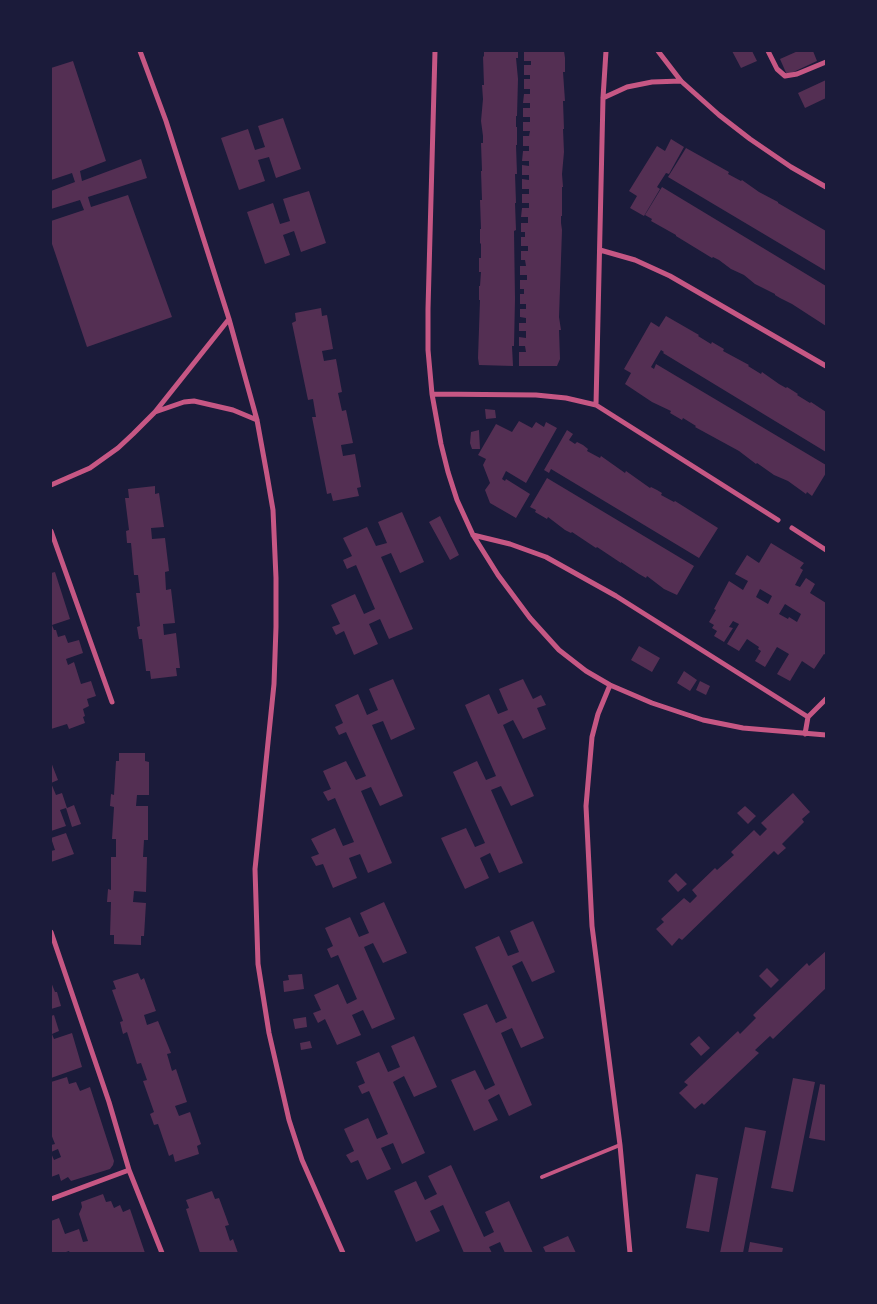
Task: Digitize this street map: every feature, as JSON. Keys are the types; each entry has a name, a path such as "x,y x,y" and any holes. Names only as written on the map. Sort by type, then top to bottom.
{"street":[{"path":"140,51 166,121 229,319 258,420 273,510 276,578 274,684 255,869 258,964 268,1033 289,1120 302,1160 343,1253"},
{"path":"435,51 428,350 432,394 441,444 457,500 473,535 498,575 530,618 560,650 586,671 610,685 652,703 703,720 743,728 826,735"},
{"path":"596,405 603,98 606,51"},
{"path":"658,51 681,81 719,115 791,167 826,187"},
{"path":"768,51 778,69 785,76 826,62"},
{"path":"603,98 627,87 652,82 681,81"},
{"path":"600,250 635,260 670,276 826,366"},
{"path":"51,485 90,468 118,448 155,412 229,319"},
{"path":"432,394 536,395 566,398 596,405 778,520"},
{"path":"155,412 184,402 194,402 233,410 258,420"},
{"path":"792,528 826,550"},
{"path":"51,531 112,702"},
{"path":"473,535 510,544 554,562 616,596 808,717"},
{"path":"610,685 598,714 592,737 586,806 592,926 620,1145 630,1253"},
{"path":"805,734 808,717 826,699"},
{"path":"51,932 109,1102 129,1170 162,1253"},
{"path":"51,1199 129,1170"}],"lane":[{"path":"542,1177 620,1145"}],"building":[{"path":"484,51 518,51 518,58 516,58 518,79 513,366 479,365 478,358 479,286 481,272 479,272 479,258 481,258 481,143 483,143 481,121"},
{"path":"524,51 564,51 565,58 565,72 563,72 565,101 563,101 564,152 559,317 561,330 559,330 560,359 557,366 519,366 519,352 526,352 525,346 519,346 519,337 526,338 526,331 519,331 519,323 526,323 526,318 520,317 520,309 526,309 526,304 520,304 520,294 524,294 524,289 520,289 520,280 527,280 527,275 520,275 520,266 526,266 525,260 521,260 521,251 528,251 528,246 521,246 521,237 525,237 525,232 521,232 521,223 528,223 528,217 521,217 522,208 529,208 529,203 522,203 522,194 529,194 529,189 522,189 522,179 529,180 529,175 522,175 522,165 529,166 529,161 522,161 523,151 529,151 529,146 523,146 523,136 529,136 530,131 523,131 523,122 530,122 530,117 523,117 523,108 530,108 530,103 523,103 524,94 530,94 530,89 524,89 524,79 530,79 530,75 524,75 524,65 531,65 531,61 524,61"},
{"path":"732,51 752,51 757,61 741,68"},
{"path":"798,51 813,51 817,61 787,75 780,59"},
{"path":"73,61 106,161 80,171 82,181 141,159 147,178 88,197 91,207 128,195 172,317 87,347 51,241 51,221 84,210 80,200 51,209 51,191 75,182 72,173 51,180 51,68"},
{"path":"826,80 826,98 805,108 798,93"},
{"path":"283,118 301,169 276,178 269,157 258,160 265,181 239,190 221,138 248,129 255,150 265,147 258,126"},
{"path":"671,139 684,147 669,174 666,173 657,187 660,189 644,216 630,208 637,196 629,191 657,146 665,151"},
{"path":"686,148 826,231 826,271 668,177"},
{"path":"662,187 826,286 826,326 792,304 755,284 719,260 712,258 651,221 652,219 645,215"},
{"path":"309,191 326,243 301,252 294,231 283,235 290,255 265,264 247,212 273,203 280,224 290,221 283,199"},
{"path":"321,308 322,316 327,315 333,349 322,351 324,361 336,359 342,392 338,393 342,411 346,410 353,443 341,445 343,456 355,454 361,487 357,488 359,496 333,501 331,493 327,494 312,417 316,417 313,399 308,400 292,323 296,321 295,313"},
{"path":"666,316 711,344 712,342 724,349 723,351 761,374 762,372 826,412 826,452 663,353 661,350 651,367 654,369 656,364 826,465 826,473 812,496 788,481 774,475 739,451 695,427 683,418 682,420 670,413 671,411 652,402 625,384 631,373 624,369 651,322 659,327"},
{"path":"485,409 495,410 496,418 486,419"},
{"path":"519,421 532,428 536,422 544,427 546,422 557,428 526,483 506,471 502,479 505,481 506,479 530,494 516,518 490,503 485,490 490,483 483,465 486,459 478,455 496,424 512,432"},
{"path":"479,430 480,449 472,449 470,443 471,432"},
{"path":"567,430 573,434 569,440 575,444 577,442 583,445 588,449 587,451 600,458 601,456 625,473 626,471 650,488 662,493 661,495 675,501 718,528 699,558 551,469 549,473 544,470"},
{"path":"547,478 694,566 677,595 664,589 647,576 646,578 639,574 572,532 565,530 548,517 547,519 535,512 536,510 530,507"},
{"path":"155,486 155,494 159,493 164,527 151,528 152,539 165,538 169,571 165,572 166,590 171,589 175,623 163,624 164,635 176,633 180,668 176,668 177,676 151,679 150,671 146,671 142,639 139,639 137,627 140,626 136,593 140,593 138,575 134,575 131,543 127,543 126,531 129,530 125,498 129,498 128,489"},
{"path":"402,512 424,562 400,573 391,553 381,557 413,629 389,639 380,619 369,624 378,644 354,655 344,631 336,635 332,627 340,624 331,605 355,594 364,614 375,609 356,565 347,569 343,560 352,556 343,538 367,527 376,546 387,543 378,522"},
{"path":"440,516 459,555 450,560 429,522"},
{"path":"771,543 804,563 800,568 803,570 795,585 800,587 806,578 815,584 810,593 826,603 826,655 824,654 814,669 802,661 790,681 777,674 789,654 777,647 765,667 755,661 761,651 758,649 759,647 747,639 739,651 727,644 739,624 733,621 729,627 733,628 724,642 714,636 717,631 712,628 714,625 709,622 729,581 743,590 748,581 735,574 747,555 759,563","holes":["760,589 772,596 768,604 756,597","785,604 801,614 797,622 779,614"]},
{"path":"55,572 70,619 52,625 58,637 65,635 68,643 79,640 83,653 66,659 68,665 74,662 81,684 91,681 96,696 87,699 89,706 83,709 85,723 69,729 67,724 51,729 51,573"},
{"path":"639,646 660,658 652,672 631,660"},
{"path":"684,671 697,680 690,691 677,683"},
{"path":"393,679 415,729 391,740 383,721 372,725 403,796 380,806 371,787 361,791 392,863 368,873 360,854 349,858 357,878 333,888 323,864 316,866 311,857 319,854 311,839 335,828 343,846 354,842 335,798 328,801 323,792 331,789 323,771 346,761 356,780 366,776 346,732 339,735 335,727 343,723 335,705 358,694 367,715 378,710 369,689"},
{"path":"523,679 533,699 541,695 546,705 537,708 546,729 523,739 513,720 503,725 534,796 511,806 501,786 491,790 523,863 499,873 490,853 480,858 489,878 465,889 441,838 466,828 475,847 485,843 453,772 477,761 486,780 496,776 465,705 489,694 498,714 508,710 499,689"},
{"path":"700,681 710,686 706,695 696,690"},
{"path":"119,753 145,753 145,761 149,762 149,795 137,795 136,806 148,806 148,840 144,840 143,857 147,857 146,892 134,891 133,902 146,903 144,936 141,936 141,945 114,944 114,935 110,935 111,902 107,902 108,889 111,890 111,857 116,857 116,839 112,839 114,807 110,806 111,794 114,795 116,761 119,761"},
{"path":"51,762 58,780 51,783"},
{"path":"51,783 56,795 62,793 67,808 74,805 81,824 72,827 66,808 60,810 66,826 51,831"},
{"path":"793,793 810,812 802,819 804,822 782,844 786,848 778,855 774,851 682,940 679,938 672,946 656,929 664,922 661,919 684,898 690,903 697,896 692,890 715,868 717,870 734,855 731,852 754,830 760,836 767,829 761,823"},
{"path":"745,806 756,816 748,824 737,813"},
{"path":"66,833 74,854 51,862 51,851 55,850 51,838"},
{"path":"676,873 687,884 678,892 668,881"},
{"path":"384,902 407,953 383,963 373,943 364,947 395,1019 372,1029 363,1010 352,1015 361,1035 337,1045 325,1019 318,1023 313,1013 321,1010 314,995 338,984 347,1004 357,999 338,955 331,958 327,949 333,946 325,928 350,917 359,937 369,933 360,913"},
{"path":"533,921 555,972 532,982 522,961 512,966 544,1038 521,1048 512,1028 501,1033 532,1105 509,1116 499,1094 488,1100 498,1120 474,1131 451,1080 475,1070 485,1090 495,1085 463,1014 487,1004 496,1023 507,1018 475,947 499,936 508,956 519,952 510,931"},
{"path":"826,951 826,988 773,1039 770,1036 755,1050 759,1053 704,1105 702,1103 695,1109 679,1093 688,1085 684,1082 738,1031 740,1034 756,1018 753,1015 807,963 809,966"},
{"path":"767,968 779,980 771,988 759,976"},
{"path":"138,973 141,980 144,978 156,1011 144,1015 147,1025 158,1021 171,1053 167,1054 172,1071 176,1069 187,1102 175,1106 179,1116 190,1112 201,1144 197,1146 199,1154 175,1162 173,1154 169,1156 158,1124 154,1125 150,1114 154,1112 143,1081 147,1080 141,1063 137,1064 127,1032 123,1034 120,1022 123,1021 112,990 116,989 113,981"},
{"path":"302,974 304,989 284,992 283,981 289,980 288,975"},
{"path":"51,982 55,992 57,992 61,1006 51,1009"},
{"path":"54,1015 59,1031 52,1034 54,1039 72,1033 82,1067 51,1078 51,1016"},
{"path":"306,1017 307,1027 295,1029 293,1019"},
{"path":"414,1036 437,1087 414,1097 404,1076 393,1082 425,1153 402,1164 393,1143 381,1148 391,1169 367,1180 358,1160 351,1163 346,1155 354,1151 344,1129 368,1118 377,1139 388,1134 369,1091 362,1094 358,1086 365,1083 356,1062 379,1052 388,1072 400,1067 391,1046"},
{"path":"699,1036 710,1048 701,1056 690,1044"},
{"path":"310,1041 312,1048 301,1050 300,1043"},
{"path":"67,1077 69,1084 76,1082 80,1091 90,1087 114,1161 110,1169 71,1181 68,1177 61,1181 59,1174 51,1177 51,1153 54,1160 61,1157 58,1149 51,1152 51,1145 55,1144 51,1134 51,1082"},
{"path":"793,1078 815,1082 793,1192 771,1188"},
{"path":"820,1084 826,1085 826,1141 809,1138"},
{"path":"745,1127 766,1131 743,1253 720,1253"},
{"path":"451,1165 484,1237 494,1232 485,1212 509,1201 533,1253 505,1253 500,1242 489,1247 492,1253 464,1253 443,1205 430,1211 440,1231 416,1242 394,1191 416,1181 425,1200 437,1194 428,1176"},
{"path":"696,1174 718,1178 709,1232 686,1228"},
{"path":"212,1191 215,1199 219,1198 229,1225 225,1226 230,1241 233,1239 238,1253 200,1253 186,1209 189,1208 186,1200"},
{"path":"103,1194 106,1202 111,1201 114,1208 120,1205 123,1212 130,1209 145,1253 70,1253 69,1251 51,1253 51,1221 59,1218 65,1234 79,1229 83,1242 88,1241 79,1214 82,1207 81,1202"},
{"path":"568,1236 576,1253 546,1253 543,1247"},
{"path":"750,1242 783,1248 782,1253 748,1253"}]}
